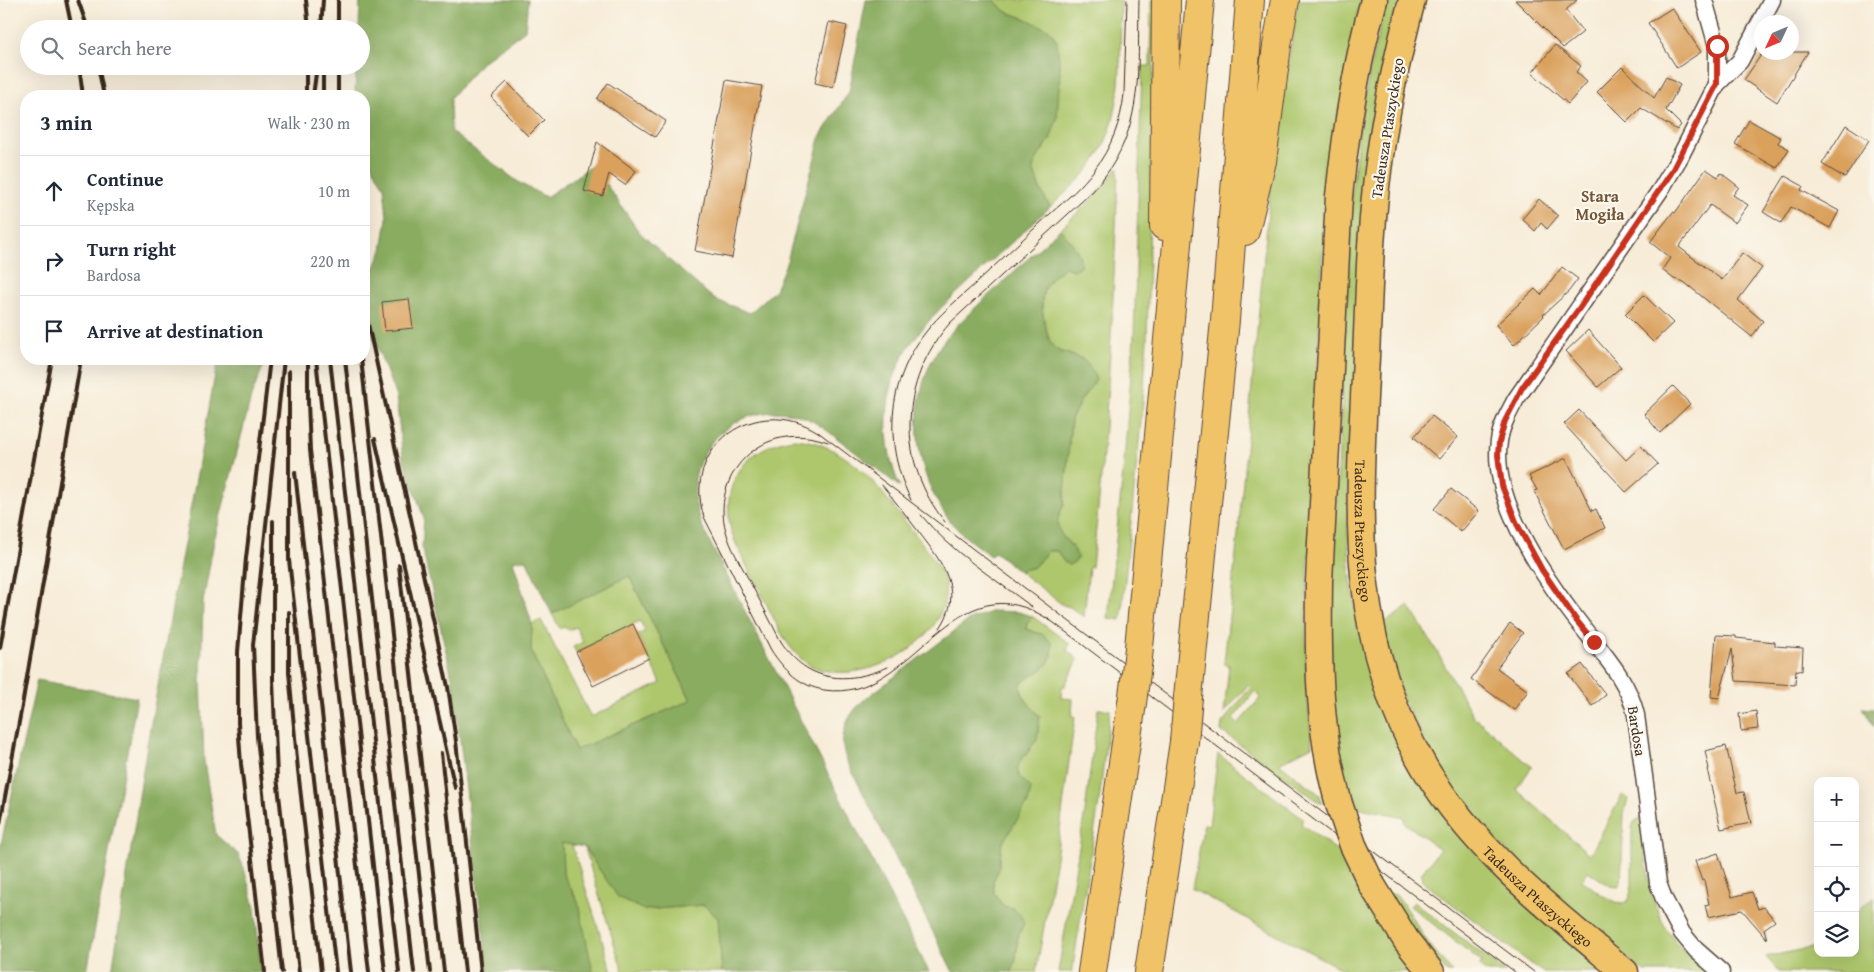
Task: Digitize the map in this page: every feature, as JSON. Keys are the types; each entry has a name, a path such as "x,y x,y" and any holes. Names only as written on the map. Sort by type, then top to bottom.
{"highway":[{"path":"1166,0 1164,184 1166,373"},
{"path":"1092,972 1138,658 1200,0"},
{"path":"1148,972 1184,742 1225,320 1250,0"},
{"path":"1225,320 1262,160 1285,0"}],"main road":[{"path":"1374,0 1353,92 1339,196 1320,571 1318,643 1320,702 1327,754 1338,804 1353,845 1372,885 1406,940 1431,972"},
{"name":"Tadeusza Ptaszyckiego","path":"1412,0 1397,57 1386,115 1370,256 1360,522 1364,586 1373,638 1385,682 1409,738 1427,772 1457,814 1486,848 1514,876 1566,923 1625,972"}],"street":[{"path":"1704,0 1717,46 1717,84"},
{"name":"Bardosa","path":"1721,972 1702,956 1686,938 1670,914 1658,883 1636,715 1628,688 1562,598 1520,532 1502,486 1498,455 1499,442 1505,421 1522,388 1661,189 1680,157 1717,84 1740,61 1772,0"}],"green space":[{"path":"360,0 528,0 525,30 481,63 450,98 451,132 521,184 546,197 593,165 639,232 714,299 750,313 775,290 787,261 821,135 849,92 866,0 993,0 1007,12 1051,31 1057,41 1060,72 1057,119 1050,140 1039,155 1033,168 1039,187 1050,207 942,307 906,351 892,384 887,418 887,436 890,453 900,487 819,425 801,416 767,413 751,416 736,422 722,432 702,458 696,474 694,487 695,501 702,527 929,972 722,972 718,918 704,905 644,910 618,897 584,847 562,843 563,874 578,902 593,972 488,972 453,682 422,547 424,518 403,458 396,397 374,338 370,317 370,279 382,250 387,218 384,187 370,162 370,90 355,90 356,75 370,75 370,20 359,20","holes":["526,559 552,614 629,576 691,700 576,750 531,651 532,624 513,561"]},
{"path":"993,0 1121,0 1119,86 1111,128 1103,148 1091,166 1050,207 1039,187 1033,168 1039,155 1050,140 1029,20 1007,12"},
{"path":"1151,0 1155,0 1147,339 1143,401 1121,620 1108,618 1124,462 1134,337 1142,66 1150,66"},
{"path":"1298,0 1361,0 1329,169 1323,240 1306,618 1306,678 1312,746 1279,763 1320,795 1322,804 1221,731 1222,723 1251,687 1248,685 1224,713 1229,665 1224,663 1238,535 1272,171","holes":["1255,691 1261,697 1238,724 1233,719"]},
{"path":"1386,0 1400,0 1352,411 1347,519 1351,580 1358,623 1386,718 1606,972 1542,972 1422,881 1423,876 1421,874 1440,849 1406,824 1404,817 1351,806 1333,725 1330,629 1352,192 1359,128"},
{"path":"1118,167 1106,417 1092,567 1089,567 1084,617 1070,607 1063,605 1019,571 1034,567 1048,551 1057,551 1063,561 1072,546 1060,532 1057,523 1064,505 1071,419 1081,400 1082,358 1061,352 1052,345 1048,337 1042,301 1046,287 1056,273 1065,267 1074,270 1080,266 1077,251 1060,229 1095,196"},
{"path":"1060,229 1077,251 1080,266 1074,270 1065,267 1056,273 1046,287 1043,294 1042,309 1046,328 1049,339 1054,347 1058,351 1086,362 1096,380 1081,400 1071,419 1064,505 1058,522 1058,528 1078,557 1075,562 1069,565 1063,561 1057,551 1048,551 1034,567 1019,571 995,552 991,556 975,545 955,527 938,502 928,480 921,457 918,409 923,385 931,363 943,342 972,311"},
{"path":"217,365 264,365 252,394 214,541 203,602 201,679 204,762 216,835 238,854 244,868 255,907 261,972 112,972 147,745"},
{"path":"793,439 808,441 835,451 869,478 912,530 937,564 942,575 945,584 943,606 933,626 917,644 896,658 872,668 848,672 825,671 805,662 785,640 732,534 729,500 732,485 739,472 748,460 761,450 775,443"},
{"path":"629,576 691,700 576,750 531,651 532,624 541,620 591,717 661,683 638,635 645,631 640,621 576,652 573,647 583,642 576,627 569,630 563,627 560,629 552,614"},
{"path":"1409,606 1473,716 1532,767 1516,789 1590,855 1622,795 1628,799 1624,813 1621,882 1618,887 1610,886 1588,871 1582,880 1615,902 1623,904 1629,900 1632,884 1632,828 1634,822 1642,817 1647,866 1659,914 1666,929 1676,942 1707,972 1644,972 1546,890 1473,818 1435,762 1403,699 1380,622 1389,620"},
{"path":"993,611 1019,612 1033,617 1027,623 1026,629 1044,635 1052,643 1050,659 1044,668 1021,683 1024,697 1040,717 1037,740 1020,761 1017,769 1019,776 1031,788 1028,803 1002,843 998,871 993,881 994,893 1003,906 1016,911 1024,923 1017,939 1016,958 1012,972 953,972 846,759 843,734 852,713 864,700 969,620"},
{"path":"1033,617 1070,644 1067,650 1078,660 1064,687 1062,687 1061,698 1073,699 1072,716 1075,717 1056,858 1036,972 1012,972 1021,931 1014,908 1003,906 994,893 993,881 998,871 1002,843 1028,803 1017,769 1020,761 1029,752 1040,717 1024,697 1021,683 1042,668 1053,655 1044,635 1026,629 1027,623"},
{"path":"37,680 137,698 87,972 0,972 0,849"},
{"path":"1863,708 1874,709 1874,727"},
{"path":"1098,709 1110,710 1099,802 1072,972 1058,972 1085,812"},
{"path":"1218,754 1303,819 1301,824 1338,851 1371,911 1414,972 1347,972 1192,889 1204,824 1209,825"},
{"path":"562,843 572,845 612,972 593,972 590,965 578,902 563,874"},
{"path":"584,847 618,897 644,910 704,905 718,918 722,972 623,972"},
{"path":"1388,893 1397,895 1429,944 1452,972 1447,972 1427,950"},
{"path":"1874,897 1874,972 1779,972 1766,957 1814,947 1814,957 1859,957 1859,910"},
{"path":"1414,902 1506,972 1487,972 1479,966 1482,962 1410,906"}],"building":[{"path":"1515,0 1577,0 1566,10 1583,32 1563,48"},
{"path":"1672,8 1701,52 1677,68 1648,23"},
{"path":"829,22 847,26 833,87 815,83"},
{"path":"1555,45 1581,66 1576,72 1587,82 1568,104 1532,73"},
{"path":"1799,52 1808,52 1777,102 1744,80 1758,60 1799,60"},
{"path":"1622,67 1654,98 1666,77 1680,85 1666,110 1681,125 1677,130 1641,108 1627,122 1597,92"},
{"path":"726,80 762,86 732,258 695,251"},
{"path":"507,82 544,120 528,136 491,97"},
{"path":"608,83 666,121 655,137 597,99"},
{"path":"1749,120 1781,138 1778,143 1789,149 1777,168 1735,144"},
{"path":"1846,125 1869,140 1845,178 1822,164"},
{"path":"597,142 636,171 625,185 609,174 603,196 584,191"},
{"path":"1706,169 1718,177 1721,173 1739,187 1733,195 1748,205 1735,223 1710,205 1679,247 1722,280 1742,253 1762,268 1738,300 1763,321 1752,337 1684,282 1674,279 1662,270 1670,258 1650,242 1673,212 1675,213"},
{"path":"1785,176 1803,186 1801,190 1839,211 1830,228 1791,207 1781,223 1763,212"},
{"path":"1539,199 1558,216 1547,229 1541,223 1535,231 1522,219"},
{"path":"1562,267 1578,279 1569,291 1514,345 1496,325 1535,289 1541,295"},
{"path":"1644,295 1673,323 1653,342 1625,314"},
{"path":"409,299 413,328 385,331 382,302"},
{"path":"1588,330 1621,367 1598,387 1566,351"},
{"path":"1673,386 1690,404 1660,433 1644,414"},
{"path":"1579,410 1626,460 1641,446 1658,464 1626,492 1564,424"},
{"path":"1432,416 1458,437 1439,459 1414,437"},
{"path":"1566,458 1592,511 1596,509 1605,528 1564,549 1534,491 1537,490 1529,476"},
{"path":"1451,489 1479,511 1461,532 1434,509"},
{"path":"1510,623 1523,633 1497,668 1528,691 1514,710 1471,679"},
{"path":"633,624 649,658 593,686 576,652"},
{"path":"1716,635 1775,642 1775,646 1803,648 1802,671 1796,670 1795,685 1736,681 1732,649 1719,698 1711,697"},
{"path":"1582,664 1606,695 1592,706 1568,674"},
{"path":"1756,711 1758,729 1741,731 1739,714"},
{"path":"1726,746 1737,793 1744,792 1751,823 1721,829 1707,769 1709,769 1705,751"},
{"path":"1718,853 1732,897 1752,892 1758,909 1764,907 1775,921 1764,929 1767,939 1742,910 1708,917 1705,905 1709,904 1704,880 1702,881 1695,861"}],"tram line":[{"path":"911,500 896,458 893,436 893,414 896,393 903,372 912,352 936,319 1074,193 1100,162 1118,125 1123,104 1127,0"},
{"path":"945,522 929,498 918,473 912,448 910,421 913,395 921,370 933,346 950,323 1093,191 1110,169 1122,146 1130,124 1135,101 1138,77 1139,0"},
{"path":"1051,621 1016,605 986,605 959,617 884,676 856,688 824,690 807,685 793,676 771,650 704,517 700,491 703,468 714,449 729,433 749,423 771,419 794,422 818,432 1534,972"},
{"path":"828,442 799,436 780,438 762,445 745,457 732,476 724,497 723,508 726,531 733,550 779,638 789,653 801,664 813,672 841,678 856,677 888,667"},
{"path":"882,485 934,553 947,576 951,601 940,628"},
{"path":"921,515 959,553 1032,607"},
{"path":"1046,617 1515,972"}],"railway":[{"path":"66,0 70,20"},
{"path":"78,0 85,20"},
{"path":"306,0 308,20"},
{"path":"322,20 323,0"},
{"path":"338,0 338,20"},
{"path":"80,75 82,90"},
{"path":"100,75 103,90"},
{"path":"306,75 306,90"},
{"path":"314,90 316,75"},
{"path":"323,75 323,90"},
{"path":"338,75 338,90"},
{"path":"370,333 448,687 456,741 481,972"},
{"path":"0,648 51,365"},
{"path":"0,824 80,365"},
{"path":"265,972 241,764 238,723 238,652 246,558 269,365"},
{"path":"282,972 257,737 253,645 283,365"},
{"path":"308,365 310,450 369,972"},
{"path":"317,365 385,972"},
{"path":"331,365 399,972"},
{"path":"346,365 414,972"},
{"path":"362,365 430,972"},
{"path":"289,371 289,560 336,972"},
{"path":"375,439 455,788"},
{"path":"295,472 351,972"},
{"path":"273,521 273,680 277,777 299,972"},
{"path":"399,565 444,972"},
{"path":"289,612 289,672 321,972"},
{"path":"441,753 465,972"}],"district":[{"name":"Stara Mogiła","path":"1600,205"}],"route":[{"path":"1594,642 1576,620 1542,570 1508,504 1499,471 1498,455 1501,431 1522,388 1630,236 1680,157 1717,84 1717,46"}]}
